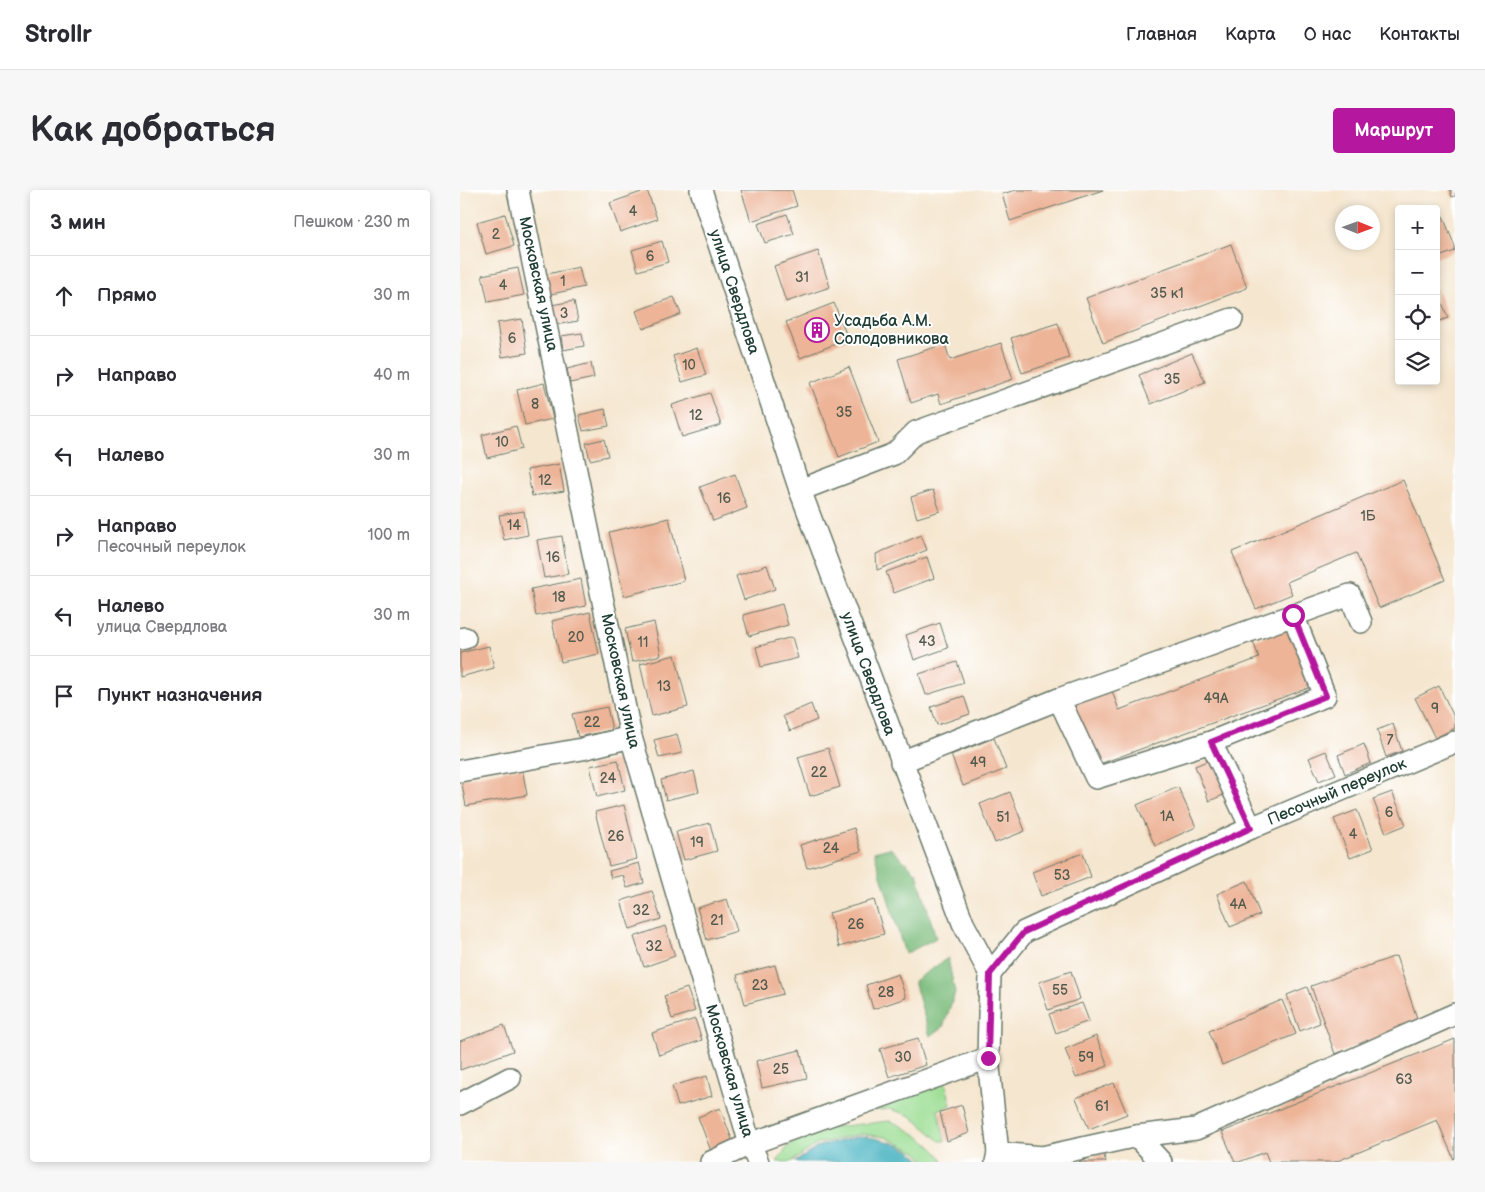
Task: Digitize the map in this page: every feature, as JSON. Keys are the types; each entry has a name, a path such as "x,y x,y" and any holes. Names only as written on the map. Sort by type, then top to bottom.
{"street":[{"name":"Московская улица","path":"518,190 631,737 754,1153"},
{"name":"улица Свердлова","path":"700,190 800,490 963,923 990,974 988,1058 997,1157"},
{"path":"800,490 894,454 916,432 1232,319"},
{"path":"901,762 1059,700 1350,595 1361,622"},
{"path":"1059,700 1096,778 1211,742 1326,696 1293,615"},
{"path":"460,771 631,737"},
{"path":"1211,742 1251,828"},
{"name":"Песочный переулок","path":"990,974 1024,932 1251,828 1455,742"},
{"path":"997,1157 1042,1157 1137,1136 1196,1129 1455,1014"},
{"path":"711,1162 754,1153 988,1058"},
{"path":"460,1104 510,1078"},
{"path":"1137,1136 1161,1162"}],"green space":[{"path":"890,848 917,873 936,938 905,954 874,852"},
{"path":"948,958 955,993 943,1027 930,1036 914,981"},
{"path":"944,1076 951,1105 938,1110 945,1141 940,1141 911,1116 890,1109 842,1114"},
{"path":"890,1121 920,1138 934,1149 944,1162 926,1162 918,1153 885,1137 861,1134 817,1144 791,1162 777,1162 789,1145 815,1129"}],"water":[{"path":"861,1136 903,1147 923,1162 795,1162 819,1146"}],"building":[{"path":"647,190 657,219 620,232 610,203"},
{"path":"741,190 792,190 797,206 751,221"},
{"path":"1016,190 1103,190 1010,221 1002,194"},
{"path":"1450,190 1455,190 1455,196 1452,197"},
{"path":"505,214 514,246 486,254 477,222"},
{"path":"787,214 794,234 765,243 758,224"},
{"path":"1443,216 1455,251 1440,257 1440,250 1440,217"},
{"path":"662,241 668,262 638,271 632,250"},
{"path":"1231,244 1247,288 1103,343 1086,298"},
{"path":"818,251 830,287 786,302 774,266"},
{"path":"579,267 584,287 547,295 543,275"},
{"path":"518,268 524,295 488,302 482,275"},
{"path":"674,297 681,314 643,329 636,311"},
{"path":"1440,297 1448,318 1440,321"},
{"path":"574,301 578,321 555,325 551,305"},
{"name":"Усадьба А.М. Солодовникова","path":"834,303 848,339 800,358 786,322"},
{"path":"522,319 527,353 502,357 497,323"},
{"path":"1058,323 1069,358 1022,373 1011,338"},
{"path":"582,333 584,346 563,350 561,336"},
{"path":"1001,343 1013,379 941,404 938,394 911,403 898,359 945,344 950,360"},
{"path":"697,348 706,375 682,382 673,356"},
{"path":"1192,353 1205,382 1151,404 1139,375"},
{"path":"591,363 594,378 570,383 567,369"},
{"path":"849,367 878,442 839,457 810,383"},
{"path":"544,383 553,419 525,425 517,390"},
{"path":"710,393 721,425 682,437 672,405"},
{"path":"605,409 609,426 583,431 579,415"},
{"path":"516,426 522,449 487,458 482,435"},
{"path":"604,439 608,456 590,460 586,443"},
{"path":"559,464 564,491 532,496 527,470"},
{"path":"735,474 747,508 713,521 700,487"},
{"path":"1403,480 1445,580 1379,608 1356,553 1287,582 1292,594 1256,609 1232,552"},
{"path":"933,490 940,511 917,518 911,497"},
{"path":"524,511 528,535 504,540 499,515"},
{"path":"669,518 684,581 624,596 609,532"},
{"path":"921,535 927,550 877,570 876,554"},
{"path":"562,536 568,574 544,578 537,540"},
{"path":"927,557 934,578 894,593 886,572"},
{"path":"767,565 775,589 744,600 736,576"},
{"path":"581,579 586,606 536,616 531,589"},
{"path":"782,604 788,625 749,636 743,615"},
{"path":"590,612 599,654 561,662 552,621"},
{"path":"654,622 661,655 632,662 625,629"},
{"path":"940,623 948,648 914,660 906,635"},
{"path":"1293,626 1314,686 1094,766 1073,705 1112,691 1119,710 1259,658 1253,641"},
{"path":"792,637 798,658 761,667 756,647"},
{"path":"489,646 494,668 460,677 460,653"},
{"path":"675,655 688,707 652,716 640,664"},
{"path":"957,662 964,683 926,695 919,674"},
{"path":"1439,686 1455,719 1455,728 1435,738 1415,698"},
{"path":"964,696 970,714 937,725 931,707"},
{"path":"811,704 817,720 790,731 783,716"},
{"path":"607,707 612,730 578,737 572,714"},
{"path":"1393,724 1402,751 1386,757 1377,730"},
{"path":"677,734 682,753 659,758 654,740"},
{"path":"994,738 1006,769 963,786 951,755"},
{"path":"1364,744 1371,763 1345,774 1338,755"},
{"path":"828,748 840,787 810,796 798,757"},
{"path":"1326,751 1336,774 1319,781 1309,758"},
{"path":"1212,759 1226,794 1209,801 1195,766"},
{"path":"618,760 625,790 597,797 590,766"},
{"path":"522,767 527,795 466,806 461,779"},
{"path":"694,771 699,792 666,800 661,780"},
{"path":"1178,787 1196,827 1155,846 1137,805"},
{"path":"1010,792 1025,831 995,843 980,804"},
{"path":"1392,792 1406,825 1386,833 1373,799"},
{"path":"624,805 637,859 609,866 595,812"},
{"path":"1357,810 1373,849 1350,858 1334,819"},
{"path":"710,823 717,851 684,860 676,832"},
{"path":"854,828 861,851 807,868 800,845"},
{"path":"1083,853 1091,877 1041,896 1032,872"},
{"path":"639,863 644,883 627,888 623,875 611,878 609,871"},
{"path":"1247,881 1260,915 1230,927 1217,894"},
{"path":"652,891 661,919 630,929 621,901"},
{"path":"727,899 737,931 707,940 697,908"},
{"path":"874,900 884,934 839,947 829,913"},
{"path":"665,926 675,956 644,967 634,937"},
{"path":"1396,956 1419,1024 1335,1054 1311,986"},
{"path":"775,965 783,994 745,1004 737,975"},
{"path":"1071,971 1080,999 1048,1010 1039,982"},
{"path":"898,974 906,998 873,1009 866,985"},
{"path":"1307,987 1320,1023 1300,1031 1287,995"},
{"path":"687,988 695,1011 672,1019 664,996"},
{"path":"1282,1000 1296,1034 1222,1065 1209,1031"},
{"path":"1082,1003 1089,1021 1056,1033 1049,1014"},
{"path":"695,1019 702,1040 659,1055 652,1033"},
{"path":"504,1025 513,1051 460,1070 460,1041"},
{"path":"1096,1036 1108,1066 1076,1078 1065,1049"},
{"path":"918,1038 926,1065 889,1077 880,1049"},
{"path":"1455,1039 1455,1162 1437,1120 1335,1162 1269,1162 1265,1152 1235,1162 1222,1132"},
{"path":"800,1050 807,1078 762,1088 756,1061"},
{"path":"707,1076 712,1096 678,1106 672,1086"},
{"path":"1114,1083 1127,1114 1089,1129 1076,1098"},
{"path":"962,1105 969,1133 947,1141 940,1112"},
{"path":"720,1108 733,1142 711,1151 698,1117"},
{"path":"1103,1153 1106,1162 1079,1162"}],"place":[{"name":"Усадьба А.М. Солодовникова","path":"817,330"}],"route":[{"path":"988,1058 990,974 1024,932 1251,828 1211,742 1326,696 1293,615"}]}
